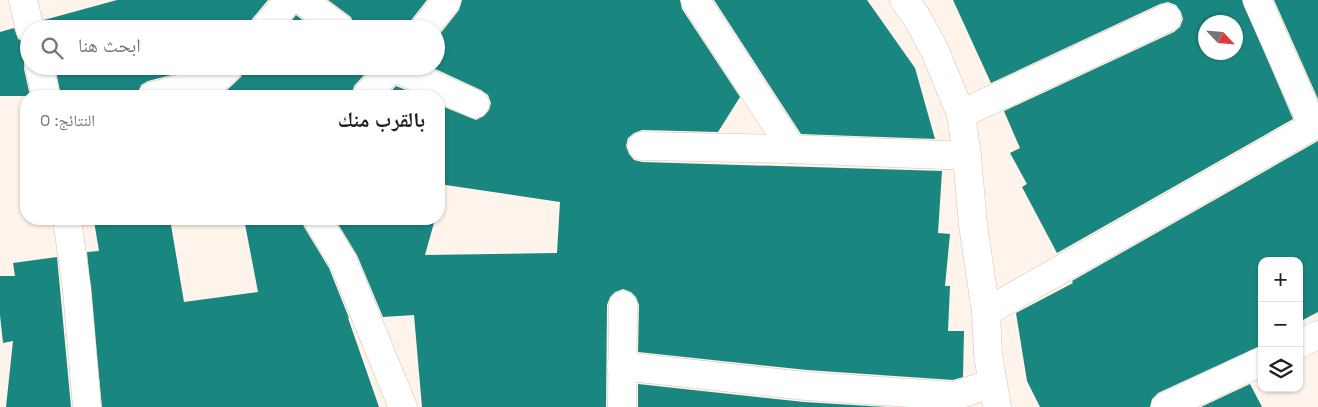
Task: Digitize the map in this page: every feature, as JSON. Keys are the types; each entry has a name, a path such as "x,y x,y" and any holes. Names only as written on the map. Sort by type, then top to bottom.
{"street":[{"path":"23,0 28,20"},
{"path":"272,20 289,0"},
{"path":"302,0 329,20"},
{"path":"431,20 447,0"},
{"path":"695,0 792,149"},
{"path":"621,366 806,386 955,396 995,395 986,312 972,224 968,156 961,114 935,51 916,16 904,0"},
{"path":"986,312 1315,124 1257,0"},
{"path":"961,114 1167,18"},
{"path":"41,75 45,90"},
{"path":"176,90 215,80 220,75"},
{"path":"371,90 384,75"},
{"path":"412,75 444,90"},
{"path":"445,90 475,104"},
{"path":"642,146 792,149 968,156"},
{"path":"68,225 77,290 87,407"},
{"path":"321,225 343,261 403,407"},
{"path":"622,407 621,366 624,305"},
{"path":"1303,342 1318,335"},
{"path":"1165,407 1258,363"}],"building":[{"path":"117,0 268,0 252,20 44,20"},
{"path":"328,0 427,0 412,20 352,20 351,17"},
{"path":"462,0 680,0 682,9 740,97 718,132 642,130 634,133 628,138 626,146 634,160 642,162 942,171 938,233 950,234 945,286 950,286 948,331 964,331 963,377 953,380 807,370 638,352 639,305 636,297 631,292 623,289 615,292 610,297 607,305 606,407 422,407 414,315 383,317 357,255 339,225 433,225 425,255 557,253 560,202 445,185 445,107 476,120 484,116 489,110 491,103 488,95 481,90 445,73 445,28 459,10"},
{"path":"714,0 867,0 915,68 935,139 801,134"},
{"path":"953,0 1242,0 1293,119 1057,253 1022,187 1027,184 1010,153 1020,148 1004,111 1174,32 1180,27 1183,19 1181,12 1176,5 1168,2 1160,4 991,83"},
{"path":"1274,0 1318,0 1318,99"},
{"path":"296,15 302,20 292,20"},
{"path":"14,28 20,40 20,75 25,75 29,90 20,90 20,96 0,96 0,32"},
{"path":"57,75 171,75 148,81 141,85 139,90 60,90"},
{"path":"242,75 364,75 353,90 227,90"},
{"path":"396,86 406,90 392,90"},
{"path":"1318,141 1318,312 1303,320 1303,257 1258,257 1258,347 1158,393 1152,399 1150,407 1040,407 1027,381 1016,313 1073,283 1072,281"},
{"path":"95,225 171,225 184,302 258,292 245,225 303,225 329,268 349,318 379,407 102,407 87,252 99,251"},
{"path":"57,257 71,407 6,407 13,341 3,343 0,315 0,276 15,276 13,263"},
{"path":"638,384 804,402 886,407 638,407"},
{"path":"1250,384 1262,407 1201,407"}]}
